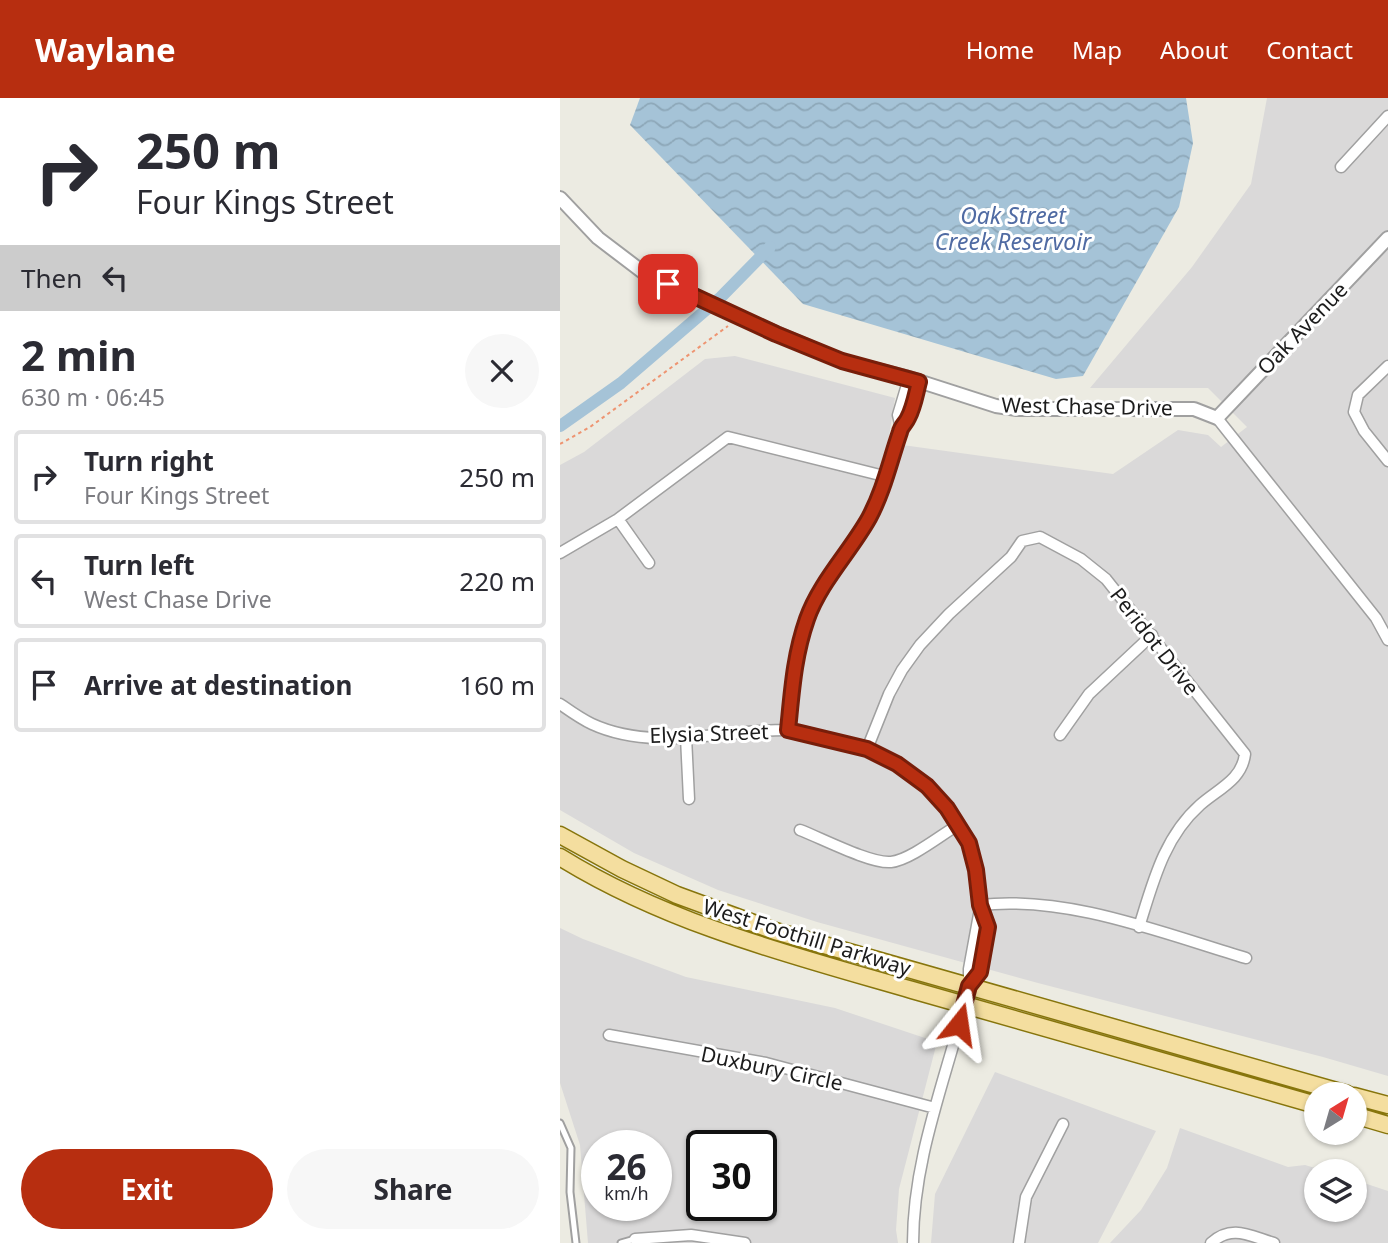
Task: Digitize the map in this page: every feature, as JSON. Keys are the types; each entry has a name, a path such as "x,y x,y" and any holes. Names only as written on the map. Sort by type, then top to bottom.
{"main road":[{"name":"West Foothill Parkway","path":"560,835 622,869 709,908 775,931 1305,1082"},
{"name":"West Foothill Parkway","path":"560,857 619,889 719,933 1304,1102"},
{"path":"1367,1099 1388,1105"},
{"path":"1367,1119 1388,1125"}],"street":[{"path":"1341,167 1388,116"},
{"name":"West Chase Drive","path":"560,198 598,238 644,273 842,361 996,406 1017,409 1194,409 1217,418"},
{"name":"Oak Avenue","path":"1217,418 1386,243"},
{"path":"1388,366 1358,395 1354,412 1364,431 1388,461"},
{"path":"788,730 797,647 808,615 821,590 870,515 888,477 901,428 908,418 914,380"},
{"path":"1217,418 1376,618 1388,640"},
{"path":"560,553 618,519 728,437 888,477"},
{"path":"618,519 649,563"},
{"name":"Peridot Drive","path":"867,749 889,694 920,645 948,614 1010,557 1022,541 1040,537 1081,559 1106,579 1245,754 1244,767 1234,779 1198,806 1167,845 1139,926"},
{"path":"1060,735 1089,694 1152,635"},
{"name":"Elysia Street","path":"560,704 592,724 660,738 788,730 867,749 897,764 927,786 947,808 969,843 980,905 988,927 980,972 969,986 916,1186 912,1243"},
{"path":"686,737 689,799"},
{"path":"800,830 878,861 892,862 904,858 958,825"},
{"path":"980,905 1007,902 1045,905 1139,926 1246,958"},
{"name":"Duxbury Circle","path":"609,1035 766,1063 935,1108"},
{"path":"1019,1243 1026,1197 1063,1124"},
{"path":"1211,1243 1222,1233 1235,1232 1274,1243"},
{"path":"635,1239 691,1235 745,1243"}],"lane":[{"path":"560,1123 571,1148 570,1192 576,1243"},
{"path":"621,1243 635,1239"}],"path":[{"path":"560,444 590,427 718,331 741,318"}],"shaded area":[{"path":"1267,98 1388,98 1388,1076 817,922 718,890 634,853 560,810 560,465 584,452 705,359 735,356 895,398 888,443 1113,474 1178,430 1208,435 1221,447 1247,427 1208,388 1090,388 1192,267 1251,184"},
{"path":"560,928 686,977 835,1008 937,1042 899,1189 896,1230 898,1243 588,1243 586,1221 672,1221 672,1130 581,1130 581,1157 580,1145 560,1083"},
{"path":"995,1072 1156,1131 1098,1243 931,1243 935,1194"},
{"path":"1180,1128 1288,1167 1304,1165 1304,1222 1367,1222 1367,1184 1388,1191 1388,1243 1110,1243 1141,1210 1167,1168"}],"water":[{"name":"Oak Street Creek Reservoir","path":"640,98 1186,98 1193,143 1179,207 1083,376 1056,379 803,304 630,125"}],"waterway":[{"path":"560,426 621,383 721,297 770,247"}],"route":[{"path":"668,284 842,361 919,382 908,418 901,428 888,477 870,515 821,590 808,615 797,647 793,670 788,730 867,749 897,764 927,786 947,808 969,843 976,870 980,905 988,927 980,972 969,986 959,1024"}]}
